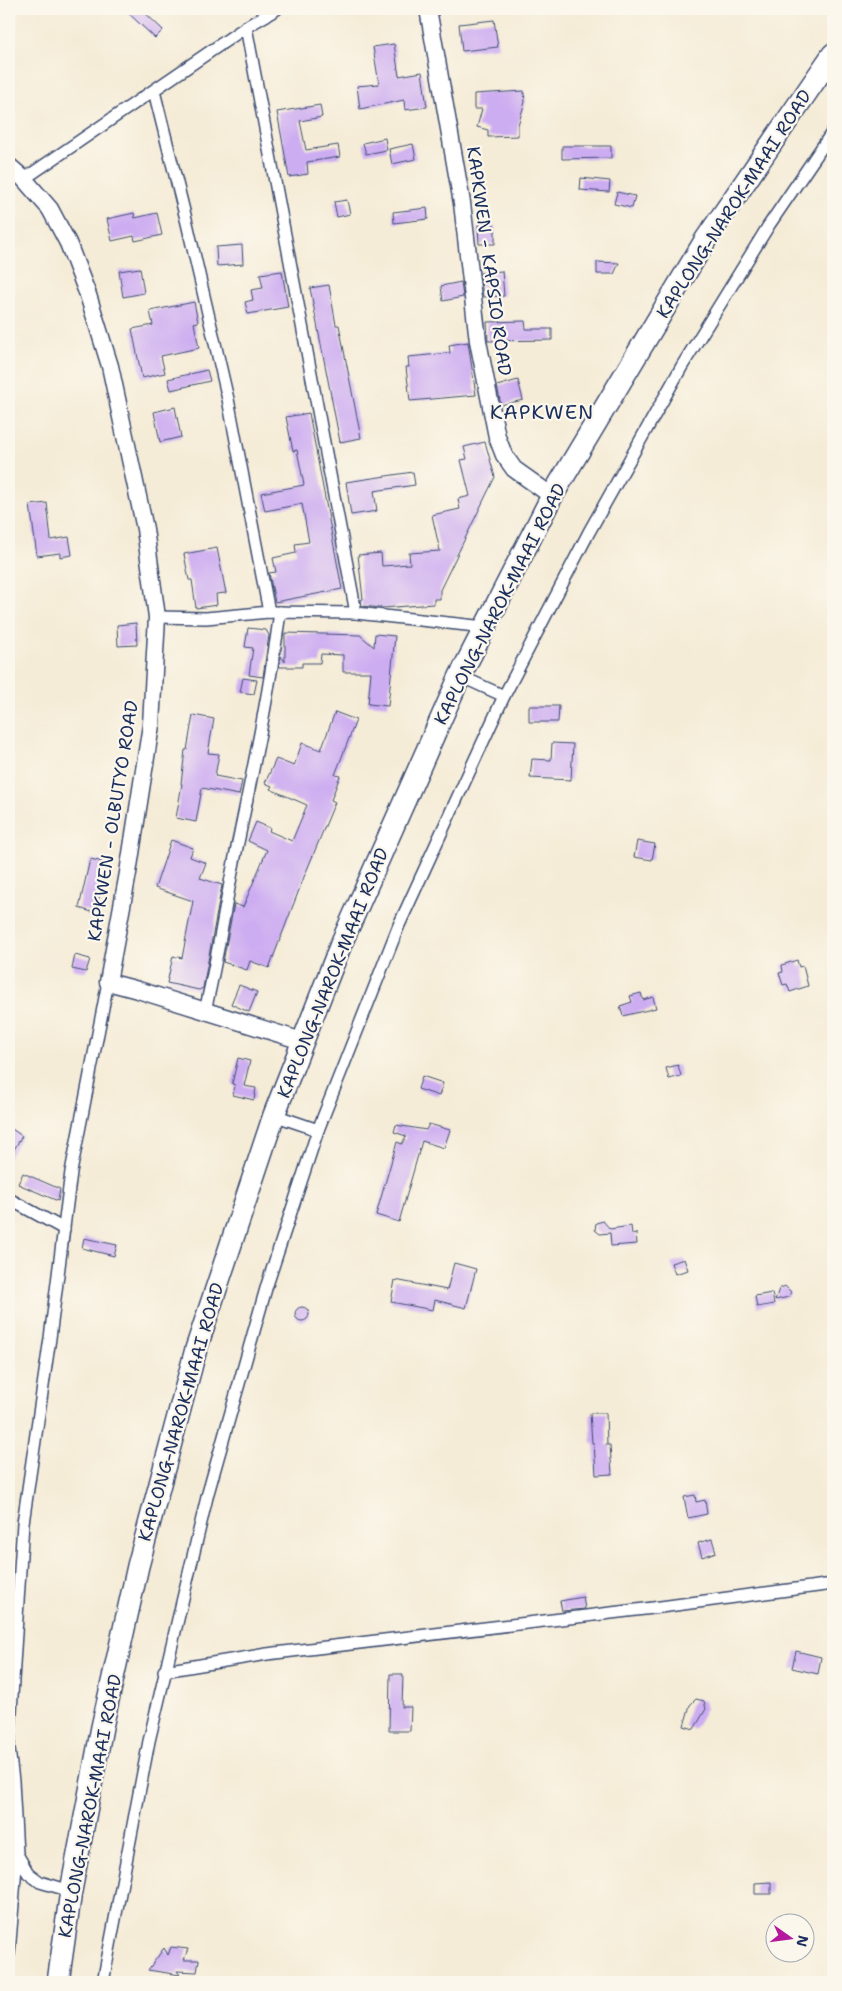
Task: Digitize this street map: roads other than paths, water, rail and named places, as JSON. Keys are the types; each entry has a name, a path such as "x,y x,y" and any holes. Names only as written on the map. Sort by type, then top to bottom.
{"highway":[{"name":"KAPLONG-NAROK-MAAI ROAD","path":"58,1982 71,1891 102,1727 138,1566 196,1350 274,1116 302,1041 341,944 460,676 552,496 706,239 833,54"}],"street":[{"path":"24,179 246,27 277,9"},
{"name":"KAPKWEN - KAPSIO ROAD","path":"428,9 462,203 478,341 497,437 504,455 514,469 552,496"},
{"path":"246,27 356,612"},
{"path":"154,91 228,399 274,612 262,729 205,1011"},
{"path":"103,1982 164,1671 208,1493 267,1285 318,1130 399,925 504,696 589,532 682,366 770,225 833,131"},
{"name":"KAPKWEN - OLBUTYO ROAD","path":"9,166 24,179 50,209 68,243 88,295 110,366 145,529 157,617 151,725 108,982"},
{"path":"157,617 206,618 274,612 356,612 485,626"},
{"path":"460,676 504,696"},
{"path":"9,1743 23,1523 71,1172 108,982 302,1041"},
{"path":"274,1116 318,1130"},
{"path":"9,1199 64,1229"},
{"path":"164,1671 267,1654 653,1608 833,1584"},
{"path":"9,1749 13,1781 17,1854 9,1954"},
{"path":"17,1854 28,1873 40,1882 71,1891"}],"district":[{"name":"KAPKWEN","path":"542,412"}]}
